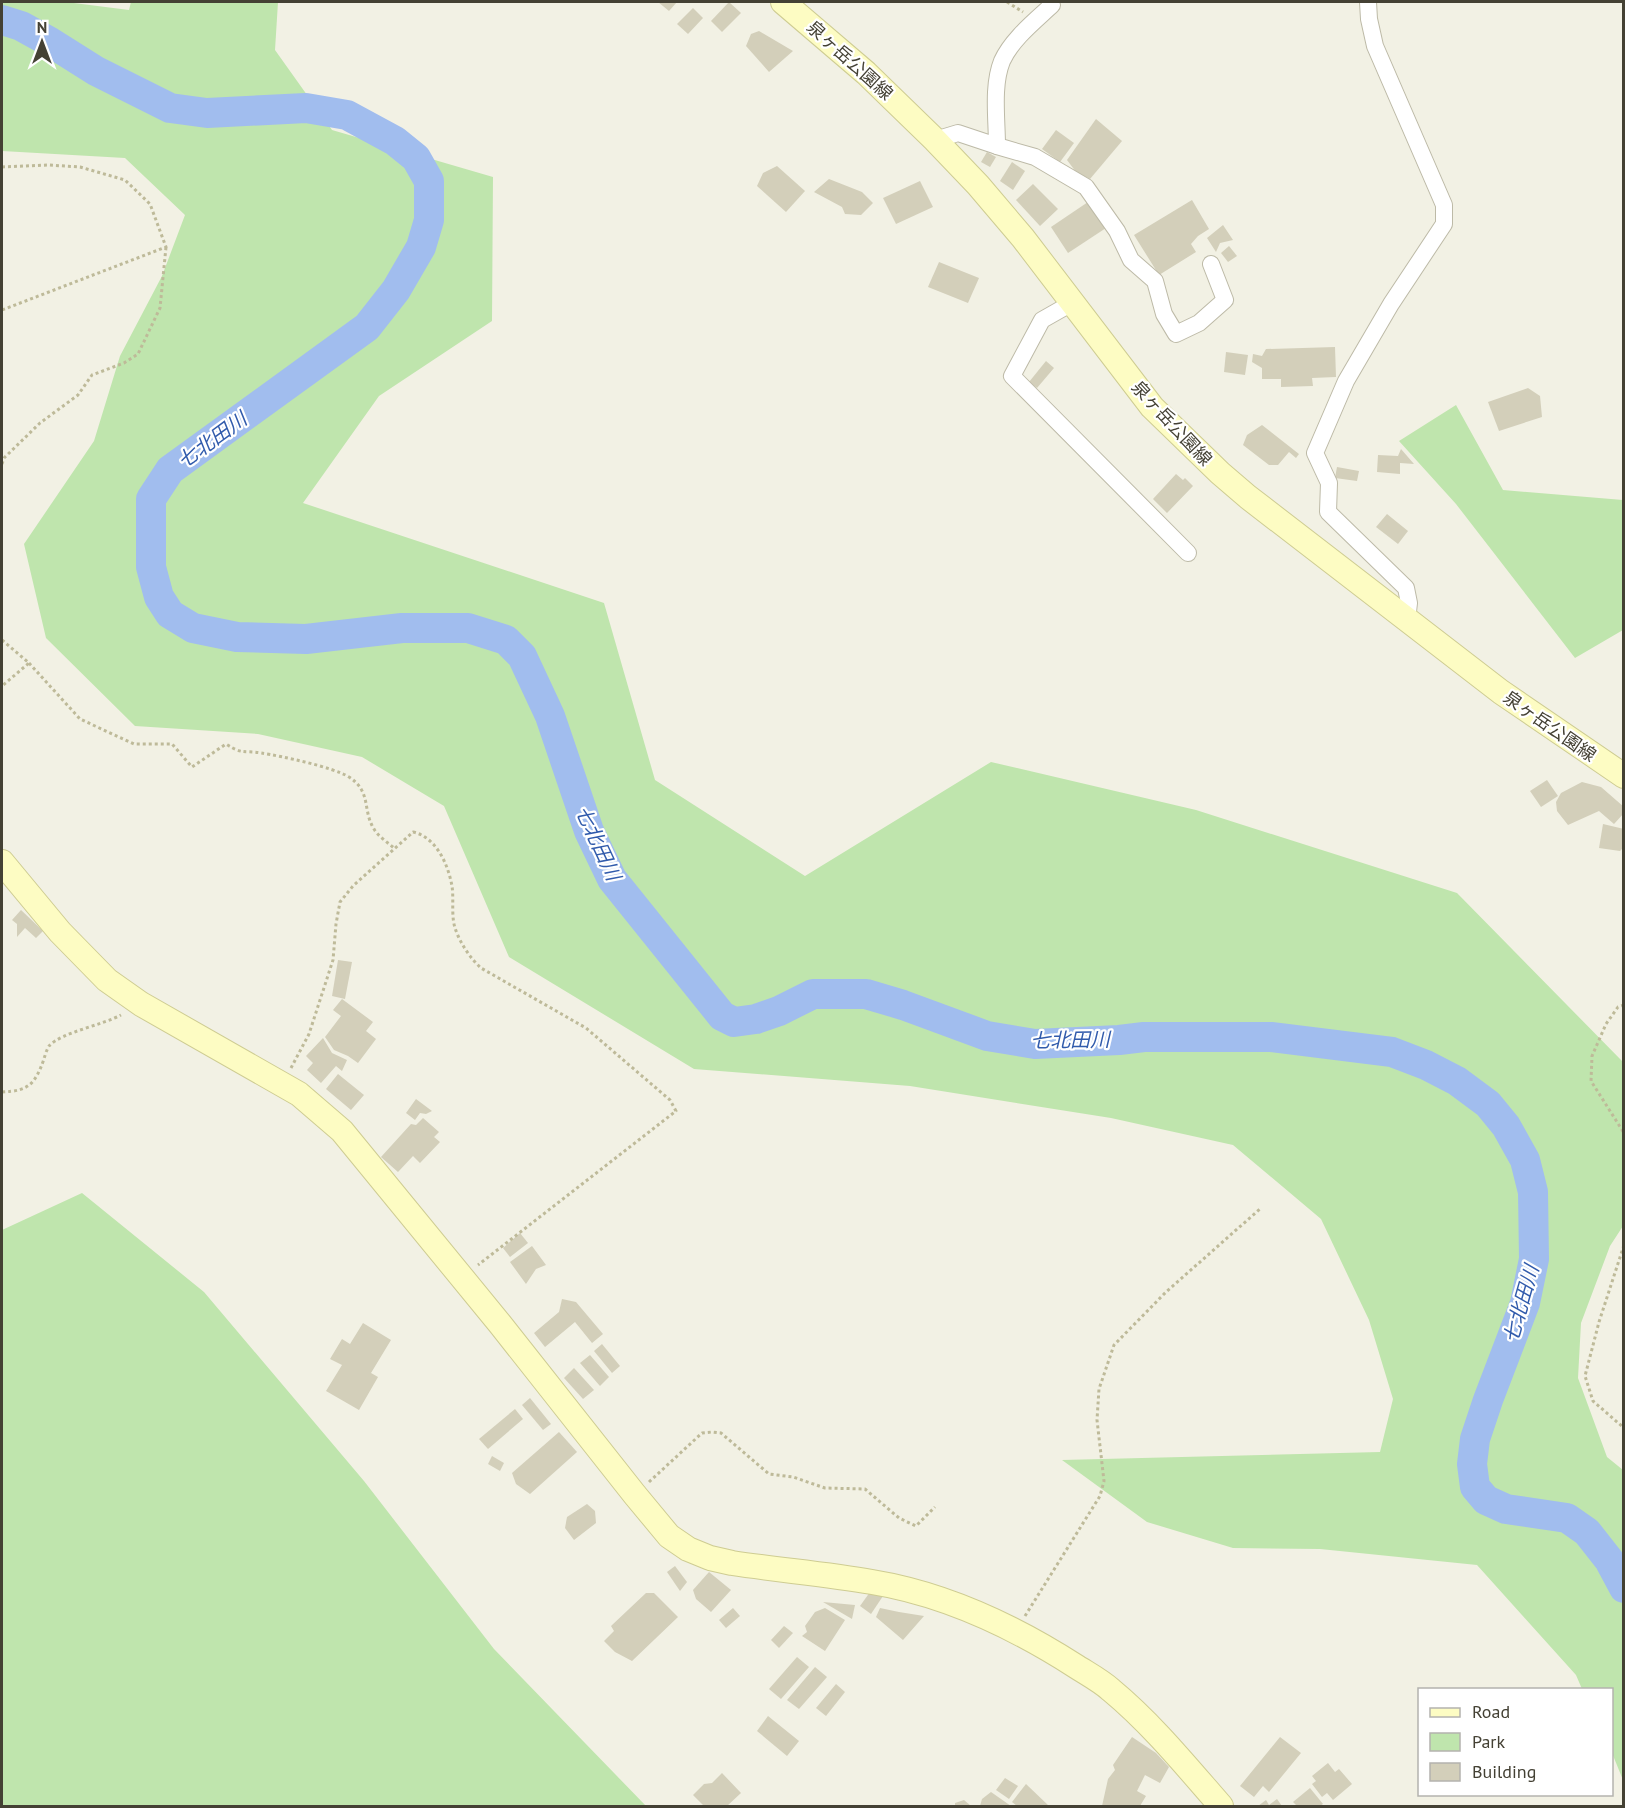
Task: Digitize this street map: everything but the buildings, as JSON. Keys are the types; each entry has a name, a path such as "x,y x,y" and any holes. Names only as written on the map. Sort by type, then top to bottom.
{"street":[{"name":"泉ヶ岳公園線","path":"783,2 866,73 935,140 1016,229 1152,407 1220,473 1501,692 1623,776"},
{"path":"1368,2 1375,46 1444,205 1444,224 1391,304 1346,381 1315,453 1329,483 1328,512 1406,588 1409,603 1407,620"},
{"path":"997,146 997,82 1003,59 1015,41 1052,5"},
{"path":"935,140 958,134 1035,157 1086,187 1117,231 1131,260 1155,281 1164,314 1176,334 1199,323 1226,300 1211,264"},
{"path":"1072,303 1042,320 1012,376 1188,553"},
{"path":"2,862 60,932 107,980 141,1004 287,1087 315,1107 342,1131 669,1536 688,1549 710,1558 732,1563 872,1582 918,1592 949,1602 1016,1630 1047,1647 1110,1689 1160,1737 1221,1806"}],"path":[{"path":"2,167 48,165 80,167 125,180 150,204 166,247 160,308 138,354 124,363 92,375 78,395 40,423 4,458 2,464"},
{"path":"2,310 166,247"},
{"path":"2,640 29,663 80,719 134,744 172,744 192,767 226,744 238,752 258,752 338,771 351,778 361,789 368,801 367,813 375,831 394,848"},
{"path":"2,686 29,663"},
{"path":"287,1087 291,1067 309,1034 333,960 340,902 353,886 413,832 424,834 440,852 452,885 455,928 471,958 481,968 586,1028 670,1100 676,1111 462,1278"},
{"path":"2,1092 19,1091 34,1082 48,1047 60,1038 108,1022 141,1004"},
{"path":"1623,1005 1618,1007 1606,1024 1592,1056 1591,1081 1623,1133"},
{"path":"1016,1630 1100,1496 1104,1481 1097,1420 1099,1389 1114,1345 1166,1292 1261,1208"},
{"path":"1623,1245 1585,1376 1593,1401 1623,1428"},
{"path":"635,1495 702,1433 712,1432 721,1433 769,1474 793,1477 825,1488 865,1489 898,1518 916,1527 934,1507"}],"green space":[{"path":"2,2 66,2 129,10 131,2 278,2 275,50 332,130 493,177 492,321 379,396 303,503 604,603 655,780 805,876 991,762 1196,810 1457,893 1623,1062 1623,1226 1610,1246 1581,1323 1578,1378 1607,1457 1623,1470 1623,1780 1613,1755 1613,1688 1582,1688 1576,1675 1477,1565 1320,1549 1233,1548 1147,1522 1062,1460 1380,1452 1393,1399 1369,1320 1321,1219 1233,1145 1111,1118 910,1086 694,1069 509,957 444,806 362,757 258,734 135,726 46,638 24,544 94,441 120,356 162,276 185,215 125,158 2,151"},
{"path":"1456,405 1503,490 1623,500 1623,630 1575,658 1456,504 1399,441"},
{"path":"82,1193 204,1292 364,1481 494,1649 646,1806 2,1806 2,1230"}],"waterway":[{"name":"七北田川","path":"2,20 21,26 96,71 170,108 207,113 306,108 347,115 395,141 416,158 429,181 429,220 421,247 396,290 367,327 170,470 151,499 151,567 159,597 170,614 193,628 237,637 306,639 402,628 468,628 506,640 522,656 550,716 589,831 612,879 722,1016 734,1022 756,1019 779,1011 813,994 866,994 987,1036 1035,1044 1144,1037 1271,1037 1392,1052 1426,1065 1457,1081 1488,1104 1506,1126 1525,1160 1533,1192 1534,1259 1525,1303 1475,1439 1472,1464 1475,1487 1486,1500 1506,1509 1567,1518 1587,1532 1609,1560 1624,1588"}]}
